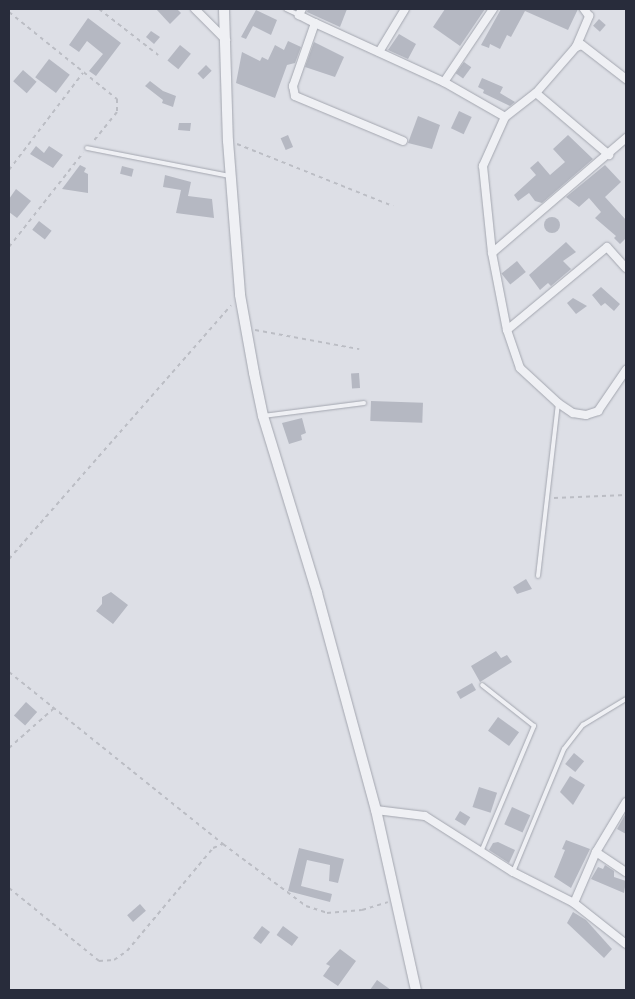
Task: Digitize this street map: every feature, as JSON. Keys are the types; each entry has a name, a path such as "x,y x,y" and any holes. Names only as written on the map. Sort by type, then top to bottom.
{"street":[{"path":"195,9 226,40"},
{"path":"224,9 228,141 240,296 263,416 317,593 376,810 394,900 416,990"},
{"path":"379,52 405,9"},
{"path":"444,82 493,9"},
{"path":"584,9 589,16 576,47 536,93 505,117 483,166 492,253 507,330 520,368 558,403 573,413 586,415 598,411 626,370"},
{"path":"301,12 315,23 444,82 505,117"},
{"path":"315,23 293,86 295,96 403,141"},
{"path":"576,47 582,45 588,48 626,79"},
{"path":"536,93 609,155"},
{"path":"492,253 609,155 626,138"},
{"path":"507,330 607,247 626,268"},
{"path":"574,903 596,852 626,802"},
{"path":"376,810 425,816 513,872 574,903 626,944"},
{"path":"596,852 626,872"}],"lane":[{"path":"286,9 301,12"},
{"path":"87,148 232,176"},
{"path":"263,416 364,402"},
{"path":"538,576 558,403"},
{"path":"481,852 534,726 482,685"},
{"path":"513,872 564,749 583,725 626,699"}],"path":[{"path":"99,9 158,55"},
{"path":"9,12 117,99 116,112 9,247"},
{"path":"9,170 83,73"},
{"path":"228,141 393,206"},
{"path":"9,559 240,296"},
{"path":"246,328 359,350"},
{"path":"548,498 626,495"},
{"path":"9,672 223,844 306,906 327,913 362,910 394,900"},
{"path":"9,748 54,707"},
{"path":"9,888 99,961 114,960 127,951 213,848 223,844"}],"building":[{"path":"156,9 177,9 181,13 170,24"},
{"path":"308,9 347,9 340,27 307,12"},
{"path":"445,9 485,9 460,46 433,27"},
{"path":"501,9 578,9 568,30 525,11 511,37 507,35 500,49 490,44 489,48 481,45"},
{"path":"256,10 277,20 271,35 253,26 246,39 241,37"},
{"path":"88,18 121,43 96,76 89,71 103,54 87,41 79,52 69,45"},
{"path":"599,19 606,25 600,32 593,26"},
{"path":"151,31 160,37 154,44 146,37"},
{"path":"399,34 416,44 408,59 388,50"},
{"path":"288,41 301,47 295,63 287,65 275,98 236,83 242,52 260,61 262,57 268,60 275,45 284,50"},
{"path":"314,42 344,57 335,77 305,67"},
{"path":"180,45 191,54 178,69 167,61"},
{"path":"49,59 70,75 56,93 35,77"},
{"path":"464,62 471,67 463,79 456,73"},
{"path":"206,65 212,71 203,79 198,73"},
{"path":"23,70 37,82 27,93 13,81"},
{"path":"482,78 503,87 500,93 515,102 510,106 483,93 484,90 478,87"},
{"path":"150,81 163,91 176,96 173,107 162,103 163,100 145,86"},
{"path":"459,111 472,117 464,134 451,128"},
{"path":"418,116 440,125 432,149 408,143"},
{"path":"179,123 191,123 190,131 178,130"},
{"path":"288,135 293,147 286,150 281,138"},
{"path":"568,135 593,159 542,203 535,201 529,193 518,201 514,195 536,175 530,168 538,161 550,175 565,162 553,149"},
{"path":"36,146 44,153 49,146 63,155 53,168 30,154"},
{"path":"80,165 86,168 84,172 88,174 88,193 62,189"},
{"path":"605,165 621,182 605,197 626,220 626,238 620,244 614,238 616,236 595,218 601,212 589,198 579,207 566,197"},
{"path":"122,166 134,169 132,177 120,174"},
{"path":"165,175 191,182 188,196 212,199 214,218 176,213 181,190 163,187"},
{"path":"16,189 31,201 17,218 9,212 9,199"},
{"path":"552,217 558,219 560,225 558,231 552,233 546,231 544,225 546,219"},
{"path":"39,221 52,231 45,240 32,230"},
{"path":"566,242 576,252 563,261 571,269 551,286 548,283 540,290 529,275"},
{"path":"517,261 526,272 510,284 501,274"},
{"path":"601,287 620,304 614,311 605,303 601,306 592,295"},
{"path":"573,298 587,306 576,314 567,303"},
{"path":"359,373 360,388 352,389 351,374"},
{"path":"371,401 423,403 422,423 370,421"},
{"path":"302,418 306,433 301,435 302,440 289,444 282,423"},
{"path":"526,579 532,589 517,594 513,587"},
{"path":"111,592 128,605 113,624 96,611 102,604 102,597"},
{"path":"496,651 501,658 507,655 512,662 480,682 471,666"},
{"path":"472,683 476,690 460,699 456,692"},
{"path":"26,702 37,712 25,725 14,715"},
{"path":"498,717 519,732 509,746 488,731"},
{"path":"574,753 584,761 575,772 565,764"},
{"path":"570,776 585,785 573,805 560,792"},
{"path":"479,787 497,793 491,813 473,807"},
{"path":"512,807 530,815 523,832 504,824"},
{"path":"460,811 470,817 465,826 455,820"},
{"path":"626,813 626,834 617,829"},
{"path":"566,840 590,849 571,888 554,877 565,850 562,849"},
{"path":"498,842 515,850 509,863 489,850 493,843"},
{"path":"299,848 344,859 338,883 329,881 330,865 307,860 301,886 332,894 330,902 288,891"},
{"path":"605,865 614,871 614,877 626,881 624,893 591,879 598,867 603,869"},
{"path":"140,904 146,911 133,922 127,915"},
{"path":"573,912 586,920 612,949 604,958 567,923"},
{"path":"262,926 270,932 261,944 253,938"},
{"path":"283,926 298,937 292,946 277,935"},
{"path":"340,949 356,961 338,986 323,976 330,966 326,964"},
{"path":"377,980 391,990 370,990"}]}
